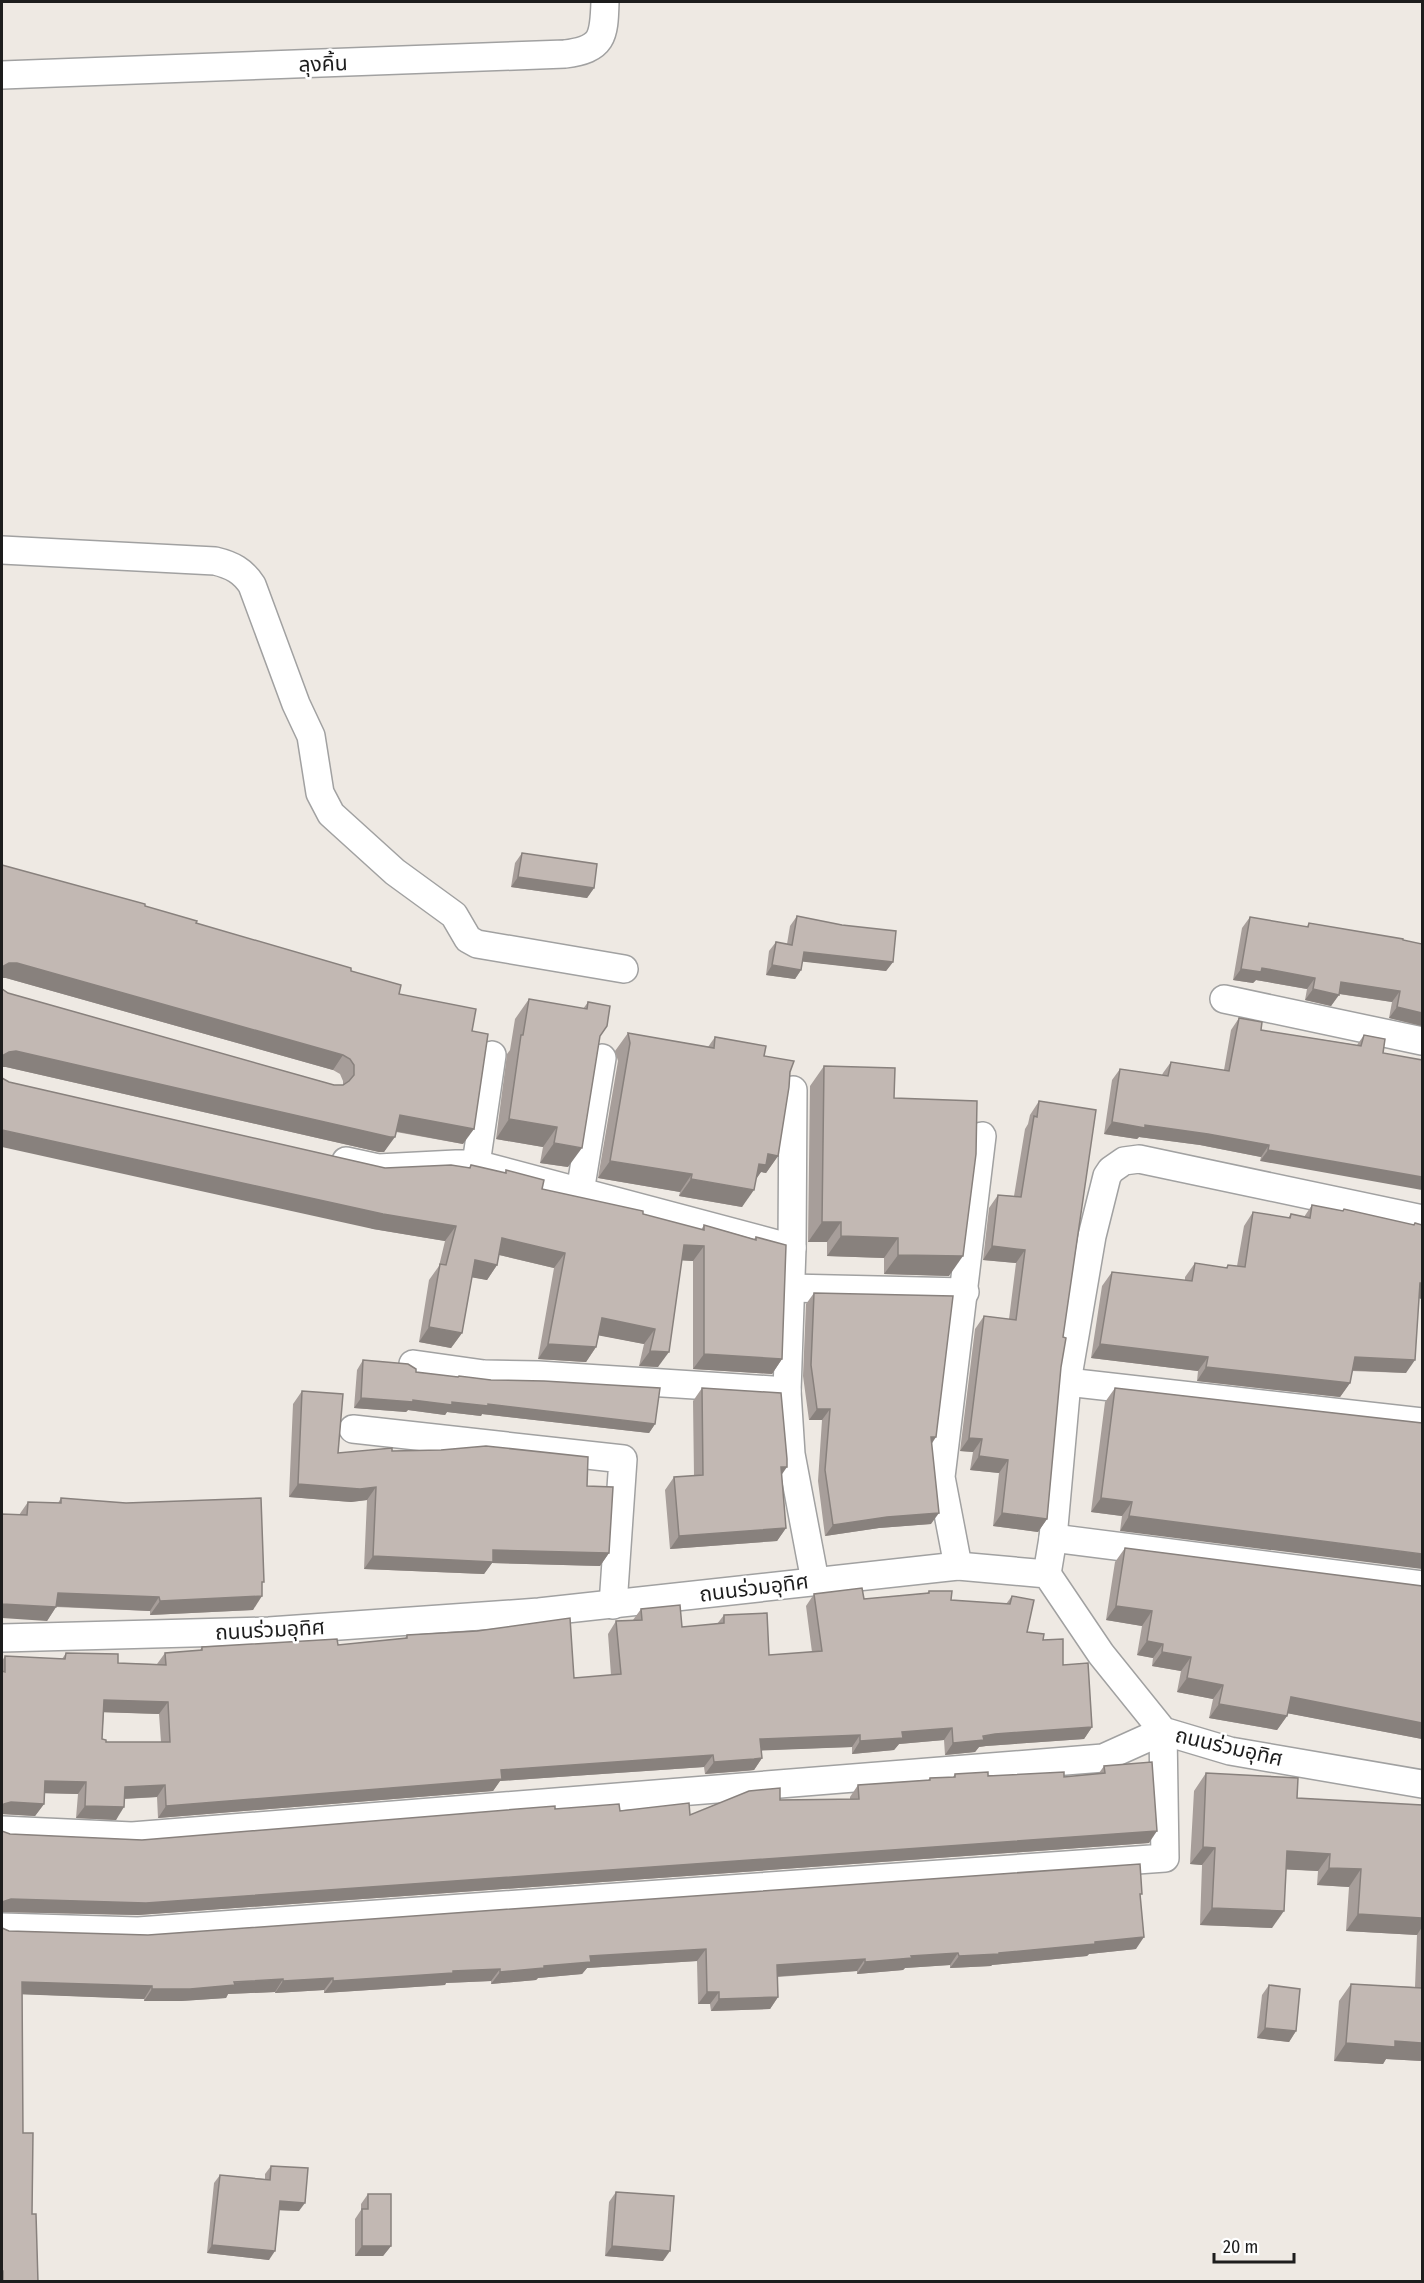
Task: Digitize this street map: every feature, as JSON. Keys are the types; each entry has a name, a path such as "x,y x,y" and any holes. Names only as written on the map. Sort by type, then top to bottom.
{"street":[{"name":"ลุงคิ้น","path":"2,75 565,54 588,49 599,43 605,23 605,2"},
{"path":"2,550 215,561 228,564 238,570 252,585 296,704 311,736 320,793 336,821 396,872 454,915 463,932 472,942 624,969"},
{"path":"1224,999 1422,1041"},
{"path":"476,1164 492,1055"},
{"path":"580,1192 602,1058"},
{"path":"793,1090 792,1248 787,1391 791,1454 814,1581"},
{"path":"958,1566 941,1477 982,1136"},
{"path":"321,1155 378,1168 476,1164 792,1248"},
{"path":"1047,1574 1053,1538 1067,1382 1092,1236 1105,1182 1111,1170 1124,1161 1139,1159 1152,1161 1422,1219"},
{"path":"789,1288 965,1292"},
{"path":"413,1364 504,1376 538,1375 787,1391"},
{"path":"1067,1382 1422,1422"},
{"path":"353,1429 623,1459 613,1605"},
{"path":"1053,1538 1422,1585"},
{"name":"ถนนร่วมอุทิศ","path":"2,1638 269,1631 539,1612 958,1566 1047,1574 1101,1653 1163,1731 1230,1751 1422,1784"},
{"path":"2,1830 132,1836 1103,1758 1163,1731 1165,1858 138,1931 2,1927"}],"building":[{"path":"522,853 597,864 594,888 518,877"},
{"path":"2,865 145,904 145,906 197,921 196,923 351,968 351,971 401,985 399,994 476,1009 472,1031 488,1034 474,1129 400,1115 395,1137 390,1137 16,1051 2,1056 2,989 8,993 334,1085 343,1085 354,1075 354,1065 343,1055 17,963 9,963 2,967"},
{"path":"797,916 842,925 896,931 893,962 804,952 801,970 772,965 776,942 792,945"},
{"path":"1250,917 1308,927 1309,923 1422,944 1422,1013 1397,1007 1400,991 1341,982 1339,995 1313,989 1315,978 1262,968 1261,972 1241,969"},
{"path":"529,999 587,1009 588,1002 610,1006 607,1026 600,1036 582,1148 554,1143 557,1127 509,1119 521,1035 523,1035"},
{"path":"1239,1018 1262,1022 1261,1030 1361,1046 1364,1035 1385,1039 1383,1053 1422,1060 1422,1177 1268,1150 1269,1145 1208,1134 1145,1125 1145,1128 1112,1122 1120,1069 1168,1076 1171,1062 1229,1071"},
{"path":"628,1033 714,1048 715,1037 766,1046 764,1056 794,1061 790,1072 778,1156 768,1154 766,1165 759,1164 754,1190 691,1179 692,1174 610,1161 630,1043"},
{"path":"824,1066 895,1068 894,1098 977,1101 976,1154 963,1256 898,1255 898,1238 841,1236 841,1222 822,1222"},
{"path":"2,1078 9,1082 385,1168 451,1165 470,1168 471,1165 506,1173 506,1170 544,1180 542,1189 643,1211 643,1214 704,1230 704,1225 756,1240 756,1237 786,1245 782,1359 704,1354 704,1246 684,1245 669,1352 650,1351 655,1329 602,1318 596,1347 548,1344 565,1253 502,1238 497,1265 475,1260 462,1333 429,1327 440,1264 446,1265 456,1226 383,1214 2,1130"},
{"path":"1039,1101 1096,1110 1063,1337 1066,1338 1061,1367 1047,1519 1002,1513 1008,1460 979,1456 982,1439 969,1438 984,1316 1016,1320 1025,1250 992,1246 998,1195 1021,1197 1034,1116 1037,1117"},
{"path":"1312,1205 1422,1225 1422,1283 1420,1283 1415,1360 1355,1357 1350,1383 1206,1367 1208,1357 1100,1344 1112,1272 1192,1281 1195,1263 1227,1268 1228,1265 1245,1267 1253,1212 1290,1218 1291,1214 1310,1218"},
{"path":"814,1293 953,1296 936,1437 931,1437 939,1513 887,1517 833,1525 825,1470 830,1409 817,1409 811,1365"},
{"path":"363,1360 408,1364 416,1369 416,1372 458,1377 660,1388 655,1424 488,1404 488,1406 452,1402 452,1405 413,1400 413,1402 361,1398"},
{"path":"702,1388 781,1393 787,1459 787,1467 781,1467 786,1528 679,1536 674,1477 703,1475"},
{"path":"1115,1388 1422,1423 1422,1554 1129,1516 1132,1502 1101,1498"},
{"path":"302,1391 343,1394 338,1453 392,1448 392,1451 441,1450 486,1446 588,1457 587,1486 613,1487 609,1553 493,1550 493,1562 373,1556 376,1487 360,1489 298,1484"},
{"path":"61,1498 126,1503 261,1498 264,1582 262,1582 262,1596 160,1601 159,1597 58,1593 56,1607 2,1604 2,1514 27,1515 28,1502 61,1503"},
{"path":"1125,1548 1422,1586 1422,1723 1291,1697 1287,1716 1219,1704 1223,1685 1187,1678 1191,1657 1162,1652 1163,1644 1147,1641 1152,1611 1116,1606"},
{"path":"862,1588 864,1599 929,1593 929,1591 952,1591 951,1600 1010,1604 1012,1596 1034,1600 1027,1632 1044,1634 1043,1640 1063,1639 1063,1665 1088,1663 1092,1727 995,1734 983,1736 984,1740 953,1743 952,1728 902,1732 903,1738 860,1741 860,1735 760,1739 762,1758 754,1759 714,1762 713,1755 501,1770 502,1779 166,1806 165,1785 125,1787 124,1807 85,1806 86,1782 45,1781 44,1804 11,1802 2,1806 2,1671 5,1672 5,1656 65,1659 66,1653 118,1654 118,1663 166,1665 165,1653 202,1650 202,1647 337,1639 338,1645 407,1638 407,1635 477,1631 570,1618 574,1678 621,1674 616,1621 642,1620 641,1609 680,1605 682,1627 724,1623 724,1615 767,1613 769,1655 822,1651 814,1594","holes":["104,1700 168,1702 170,1742 106,1742 102,1739"]},
{"path":"1152,1762 1157,1831 146,1903 11,1899 2,1902 2,1831 10,1834 142,1840 555,1806 555,1809 619,1804 620,1811 689,1803 690,1815 749,1791 780,1788 780,1800 859,1799 858,1785 930,1780 930,1778 955,1777 955,1774 988,1772 988,1776 1064,1772 1064,1777 1105,1773 1104,1766"},
{"path":"1206,1773 1298,1778 1297,1798 1422,1805 1422,1918 1358,1914 1361,1869 1329,1868 1330,1854 1287,1851 1284,1911 1212,1908 1215,1848 1203,1847"},
{"path":"1140,1864 1144,1937 999,1954 959,1956 958,1953 865,1962 865,1959 777,1965 778,1997 719,1999 719,1992 707,1992 706,1949 590,1956 591,1962 500,1972 500,1969 453,1971 453,1973 333,1981 333,1978 283,1981 283,1979 234,1982 235,1985 190,1989 22,1982 23,2133 33,2133 32,2214 36,2214 38,2282 3,2282 2,1928 9,1931 148,1935"},
{"path":"1351,1984 1422,1988 1422,2043 1395,2041 1395,2047 1346,2043"},
{"path":"1269,1985 1300,1989 1296,2031 1265,2028"},
{"path":"271,2166 308,2168 305,2203 280,2201 275,2251 212,2245 220,2175 270,2180"},
{"path":"616,2192 674,2196 670,2251 612,2246"},
{"path":"368,2194 391,2194 391,2246 362,2246 362,2209 368,2209"}]}
